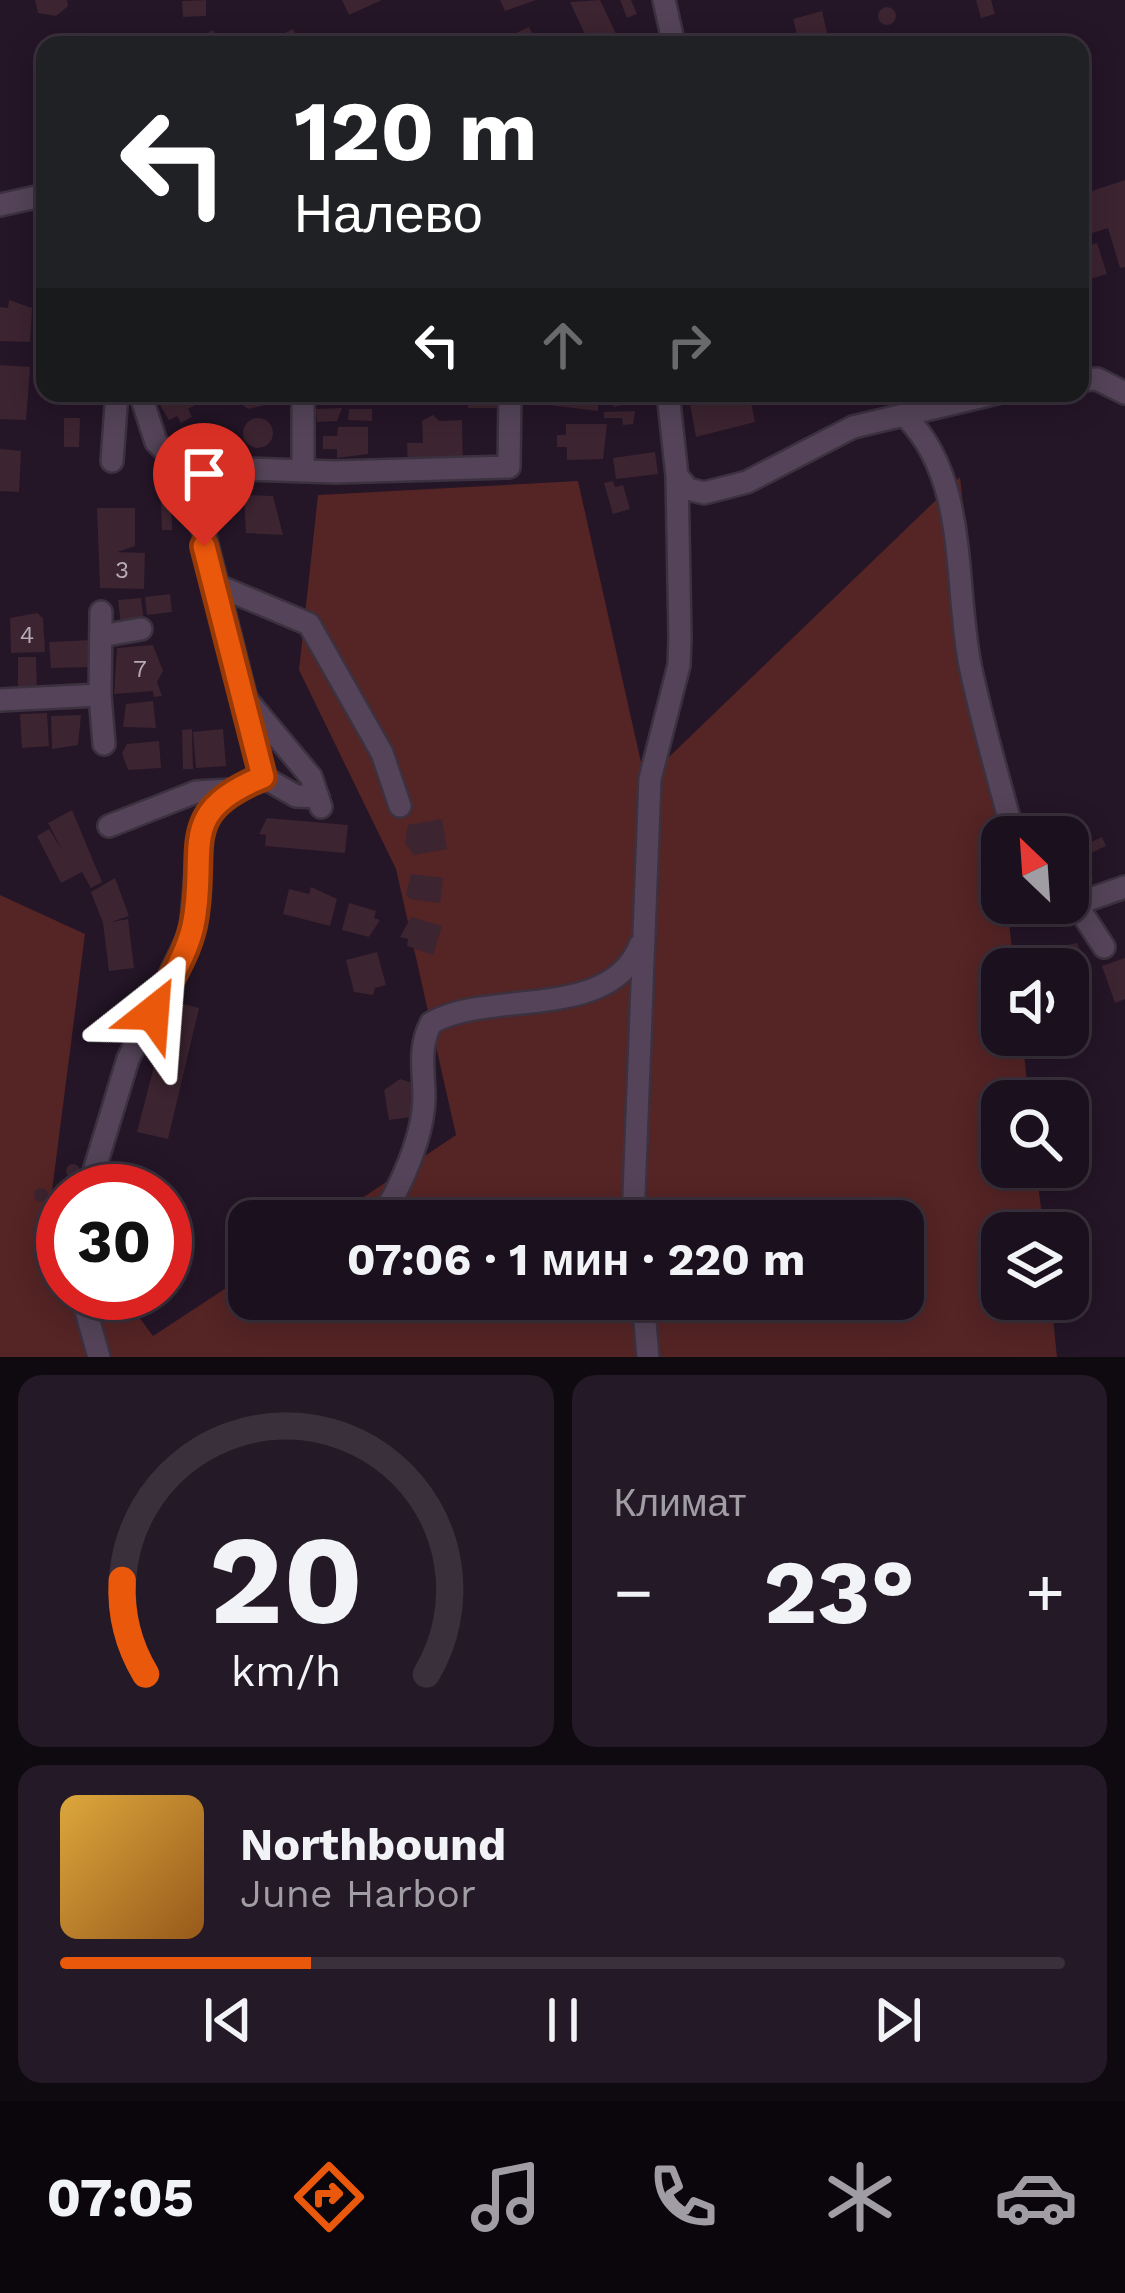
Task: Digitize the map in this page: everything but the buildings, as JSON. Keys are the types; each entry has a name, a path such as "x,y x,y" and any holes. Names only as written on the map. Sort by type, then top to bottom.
{"street":[{"path":"667,5 672,36"},
{"path":"0,205 36,197"},
{"path":"1089,379 1124,390"},
{"path":"112,461 116,402"},
{"path":"143,402 156,442 182,467 193,488 263,777 296,796 320,802 310,777 245,699"},
{"path":"303,402 303,471"},
{"path":"182,467 303,471 509,467 510,402"},
{"path":"634,1200 641,1095 641,941 653,751 679,665 677,476 669,402"},
{"path":"677,476 688,489 704,493 747,482 853,428 965,402"},
{"path":"907,418 930,442 944,473 970,666 1009,816"},
{"path":"216,585 309,624 382,753 400,806"},
{"path":"101,612 104,744"},
{"path":"101,636 141,629"},
{"path":"0,700 100,695"},
{"path":"96,1164 128,1059 191,932 204,825 221,795 263,777"},
{"path":"109,826 196,792 232,790"},
{"path":"1089,899 1125,887"},
{"path":"1089,924 1104,947"},
{"path":"392,1200 421,1120 421,1058 430,1023 456,1010 590,990 626,969 641,941"},
{"path":"89,1320 99,1357"},
{"path":"645,1320 648,1357"}],"shaded area":[{"path":"960,477 998,816 981,816 981,924 1009,924 1012,948 981,948 981,1056 1024,1056 1027,1080 981,1080 981,1188 1039,1188 1041,1212 981,1212 981,1320 1053,1320 1057,1357 0,1357 0,895 85,934 55,1164 36,1164 36,1320 141,1320 153,1336 177,1320 192,1320 192,1310 228,1287 228,1320 924,1320 924,1200 359,1200 456,1135 396,869 299,670 318,495 578,481 645,780"}],"route":[{"path":"153,1013 191,932 199,838 208,812 221,795 263,777 204,546"}]}
